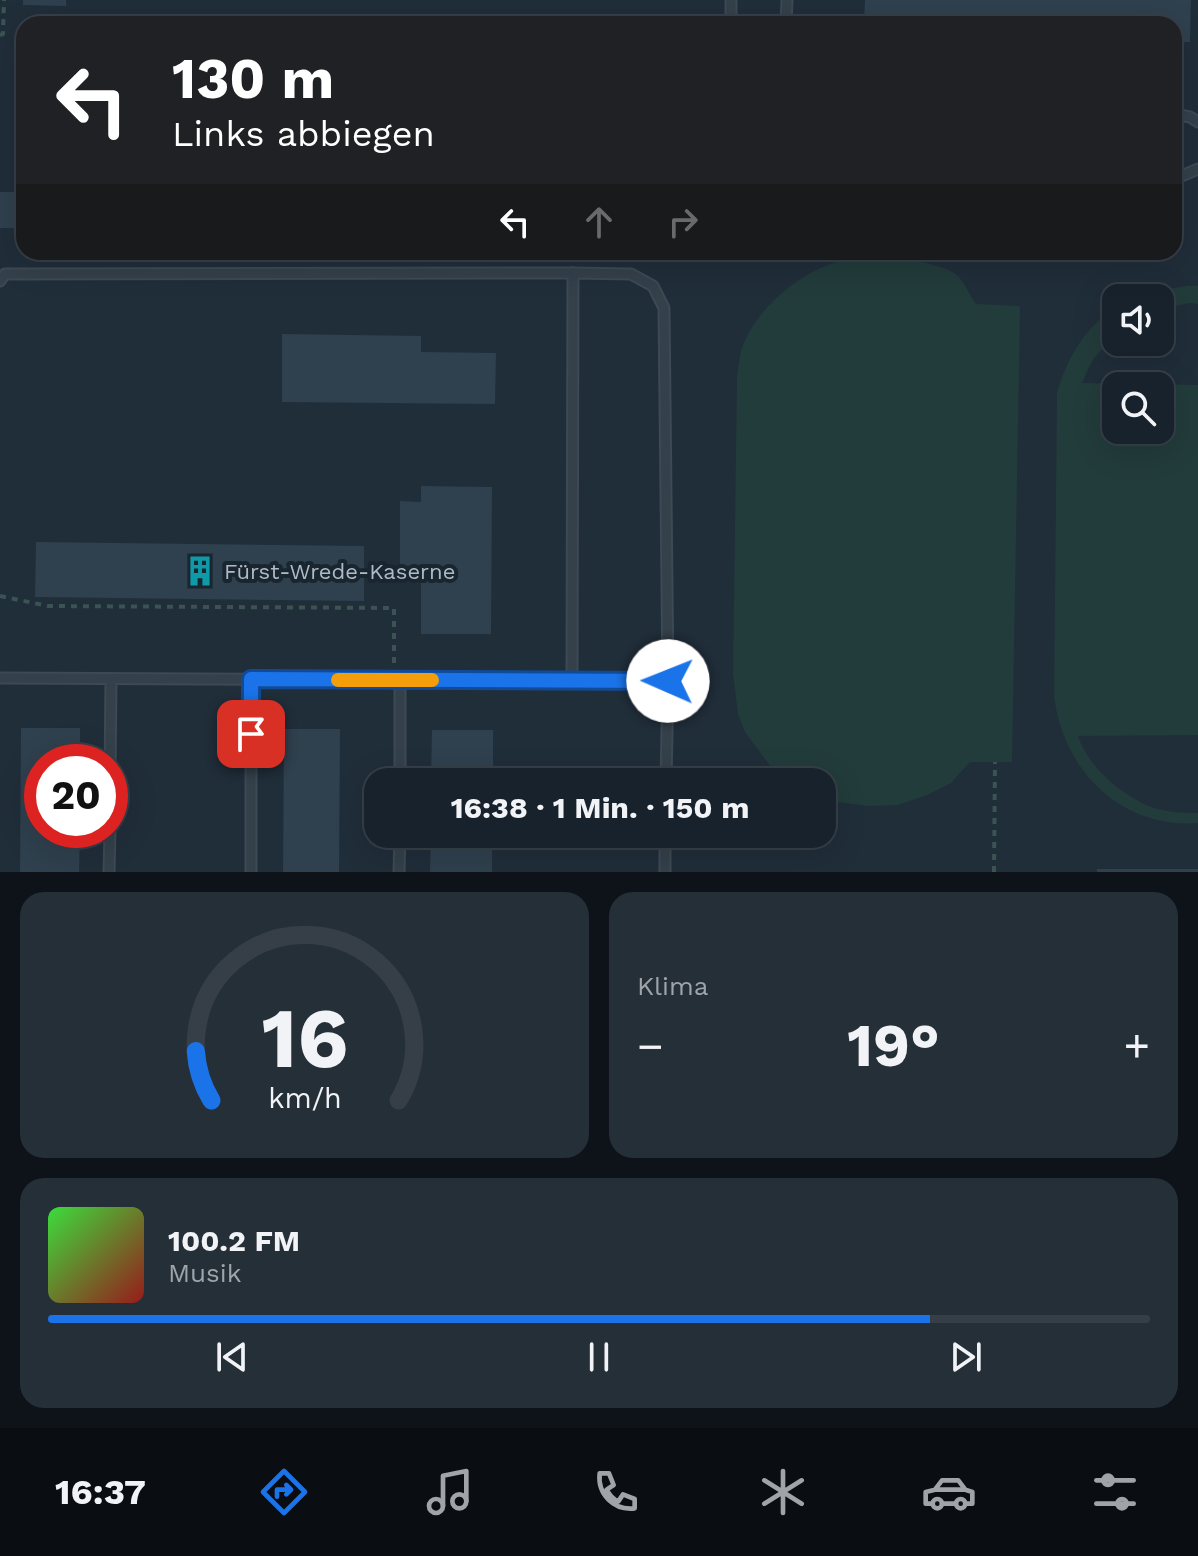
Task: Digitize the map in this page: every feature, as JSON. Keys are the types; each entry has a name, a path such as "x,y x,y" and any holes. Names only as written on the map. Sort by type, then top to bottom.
{"lane":[{"path":"572,679 573,273"},
{"path":"0,281 5,274 573,273 631,274 653,286 664,308 666,768"},
{"path":"0,678 668,681"},
{"path":"110,744 111,679"},
{"path":"251,679 251,872"},
{"path":"397,680 400,768"},
{"path":"109,872 110,848"},
{"path":"399,872 400,848"},
{"path":"665,848 665,872"}],"path":[{"path":"0,35 3,34 4,0"},
{"path":"0,596 48,606 394,608 397,680"},
{"path":"994,872 995,762"}],"green space":[{"path":"846,260 923,262 958,276 976,304 1020,306 1012,762 970,762 951,783 898,805 836,803 836,768 772,768 745,732 738,714 733,673 737,377 741,352 755,322 766,308 794,284 825,266"},
{"path":"1198,286 1198,304 1174,306 1174,288"},
{"path":"1102,318 1102,349 1093,359 1082,383 1102,383 1102,444 1174,444 1174,385 1198,385 1198,735 1078,736 1088,757 1122,791 1155,808 1198,813 1198,823 1170,822 1144,816 1120,805 1083,770 1059,722 1054,695 1057,393 1079,344"}],"building":[{"path":"23,0 66,0 66,6 23,5"},
{"path":"865,0 1191,0 1190,42 1182,42 1182,16 864,16"},
{"path":"0,192 16,192 16,228 0,228"},
{"path":"282,334 421,336 421,352 496,353 495,404 282,402"},
{"path":"421,486 492,487 491,634 421,634 421,575 400,575 400,501 421,502"},
{"name":"Fürst-Wrede-Kaserne","path":"36,542 364,546 364,601 35,597"},
{"path":"21,728 80,728 80,744 24,744 24,848 80,848 79,872 20,872"},
{"path":"284,729 340,729 339,872 283,872"},
{"path":"432,730 493,730 493,768 431,768"},
{"path":"431,848 492,848 492,872 430,872"},
{"path":"1097,869 1198,869 1198,872 1097,872"}],"slow traffic":[{"path":"338,680 432,680"}],"place":[{"name":"Fürst-Wrede-Kaserne","path":"200,571"}],"route":[{"path":"251,734 251,679 668,681"}]}
